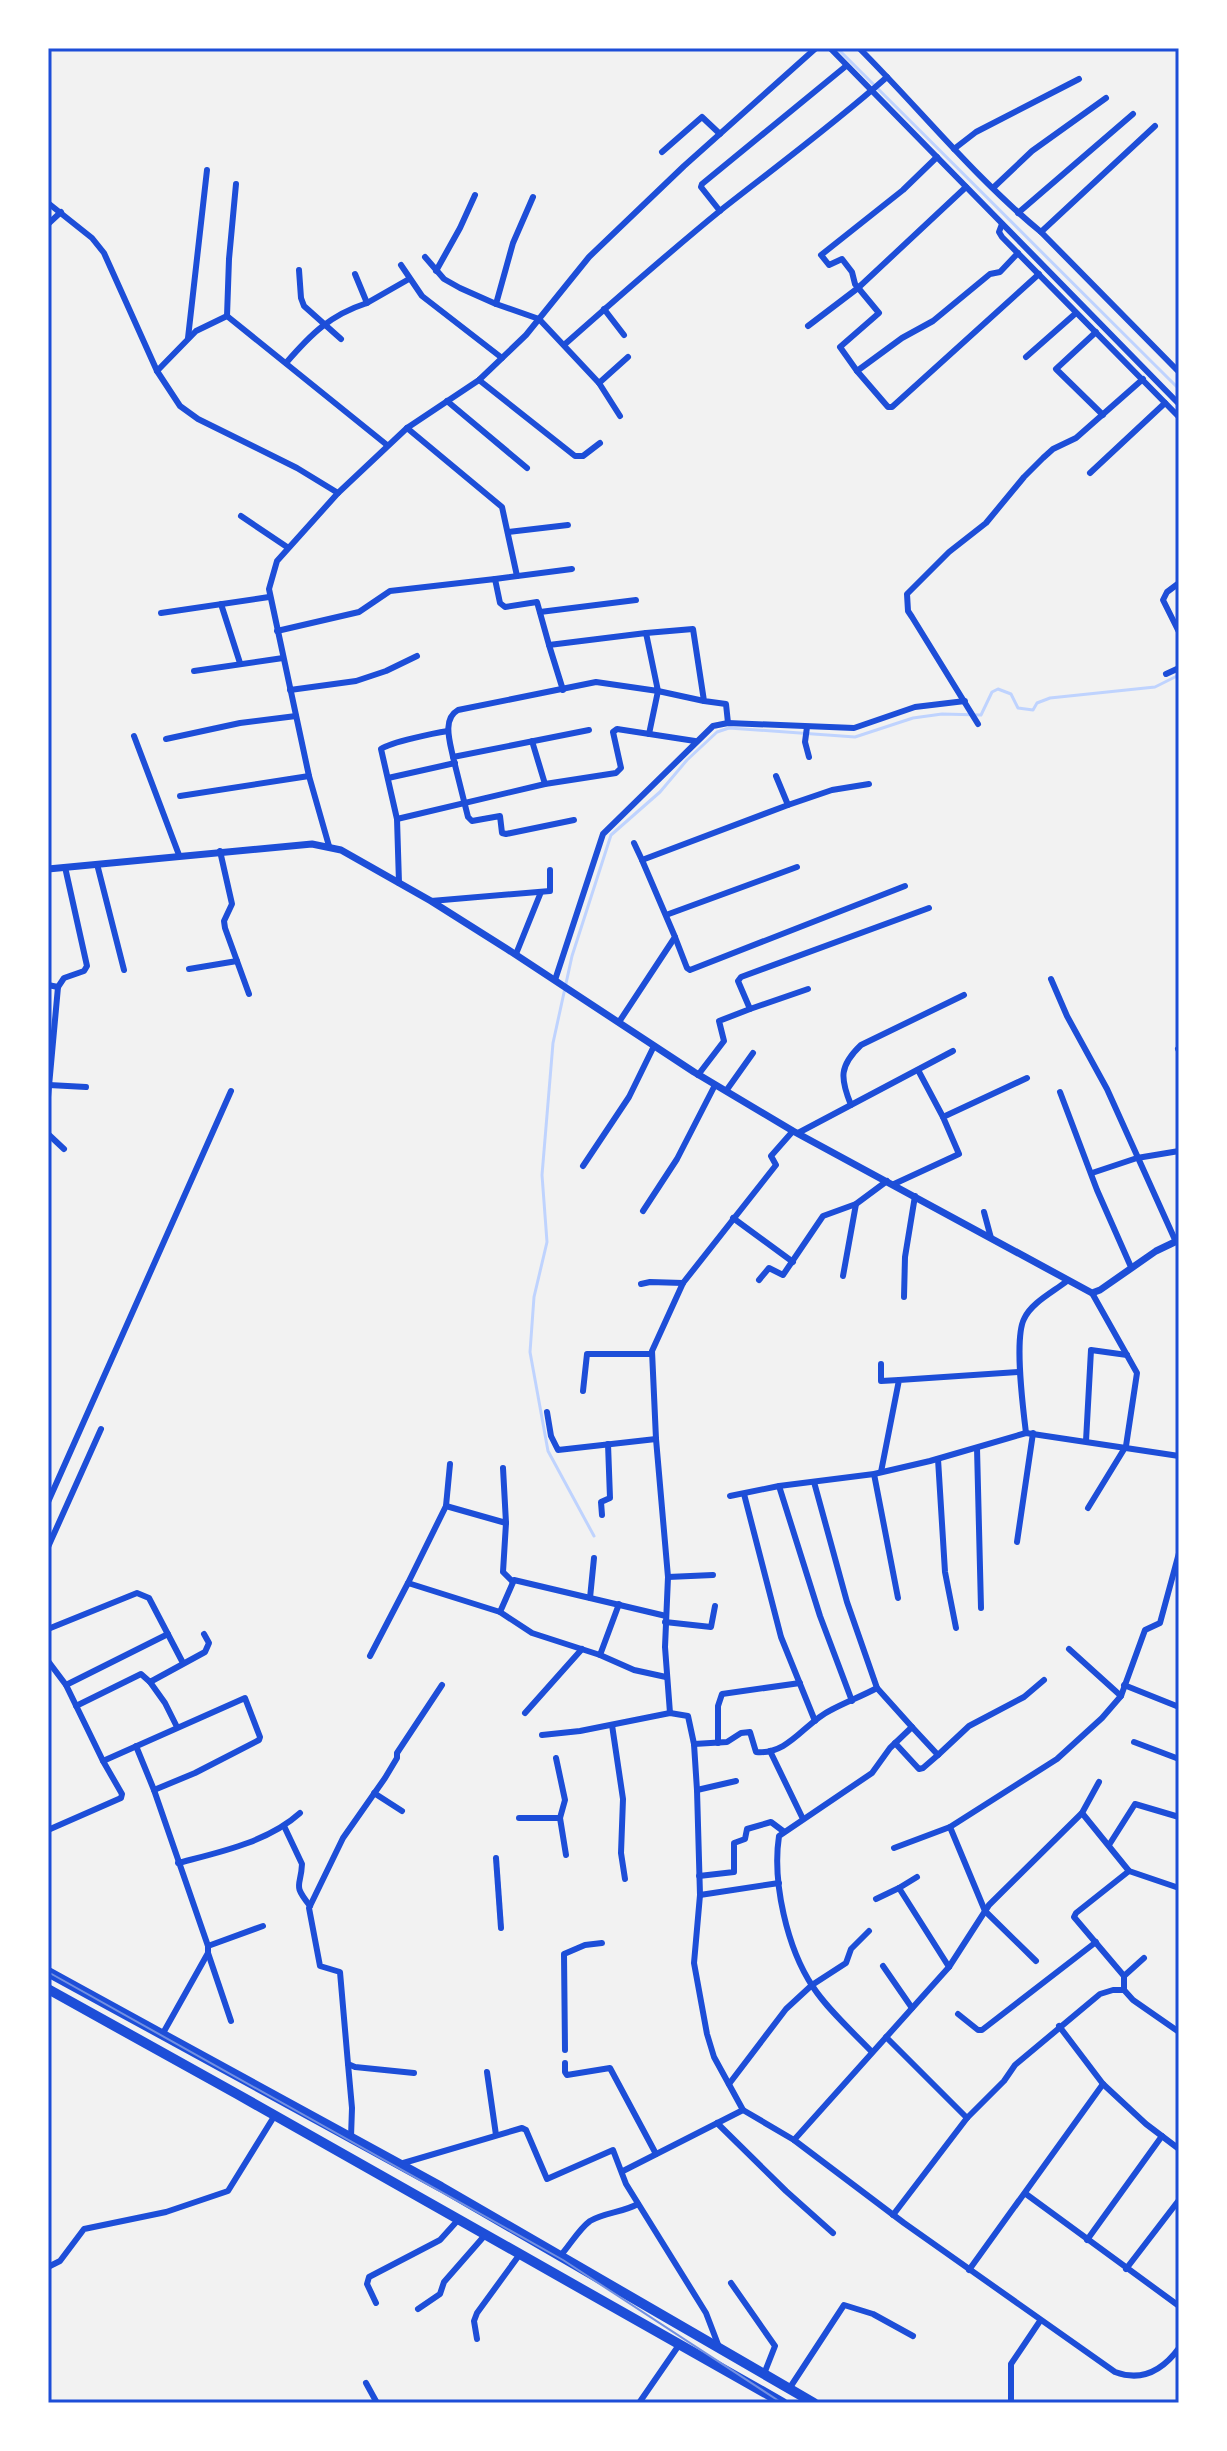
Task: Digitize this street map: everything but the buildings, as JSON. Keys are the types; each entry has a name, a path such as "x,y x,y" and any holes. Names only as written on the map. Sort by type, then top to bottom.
{"highway":[{"path":"48,1972 441,2187 814,2403"},
{"path":"48,1989 783,2403"},
{"path":"431,2205 441,2187"}],"street":[{"path":"329,846 309,776 269,597 273,570 287,547 387,445 479,380 539,319 589,257 816,48"},
{"path":"830,48 1179,404"},
{"path":"859,48 954,149 1179,372"},
{"path":"720,211 701,187 702,184 846,66"},
{"path":"564,345 720,211 826,130 886,78"},
{"path":"954,149 976,132 1079,79"},
{"path":"993,188 1032,151 1106,98"},
{"path":"1018,213 1133,114"},
{"path":"662,152 702,117 720,134"},
{"path":"1041,232 1155,126"},
{"path":"937,157 890,201 822,253 829,265 842,259 858,288 879,313 840,345 840,350 888,407 892,407 1039,274"},
{"path":"188,338 207,170"},
{"path":"227,316 236,184"},
{"path":"808,326 858,288 966,187"},
{"path":"436,271 475,195"},
{"path":"496,304 513,243 533,197"},
{"path":"48,203 92,238 104,253 157,371 173,398 188,412 297,468 338,493"},
{"path":"48,224 61,212"},
{"path":"1002,224 1000,234 1179,417"},
{"path":"857,371 910,333 933,321 990,274 1000,272 1018,253"},
{"path":"425,257 444,279 496,304 539,319 599,383 620,416"},
{"path":"401,265 422,296 502,358"},
{"path":"299,270 302,302 341,339"},
{"path":"355,274 367,303"},
{"path":"286,363 336,314 367,303 409,279"},
{"path":"604,309 624,335"},
{"path":"1026,357 1076,313"},
{"path":"157,371 204,325 227,316"},
{"path":"227,316 387,445"},
{"path":"1096,332 1056,369 1103,415"},
{"path":"599,383 628,357"},
{"path":"977,722 908,611 907,594 949,552 986,523 1043,458 1053,449 1072,441 1143,379"},
{"path":"479,380 575,456 583,456 600,443"},
{"path":"447,401 527,468"},
{"path":"1090,473 1165,403"},
{"path":"407,428 502,507 517,576"},
{"path":"241,516 287,547"},
{"path":"508,532 568,525"},
{"path":"277,631 359,612 394,590 572,569"},
{"path":"495,579 503,606 535,602 563,690"},
{"path":"1179,583 1167,592 1163,600 1179,632"},
{"path":"161,613 269,597"},
{"path":"540,612 636,600"},
{"path":"221,604 240,663"},
{"path":"549,645 693,629 704,701"},
{"path":"646,633 658,691 649,734"},
{"path":"290,690 356,681 417,656"},
{"path":"194,671 283,658"},
{"path":"1166,674 1179,668"},
{"path":"574,820 503,834 501,816 473,822 468,817 454,760 448,731 450,716 458,710 596,682 726,704 728,723"},
{"path":"557,981 603,834 713,726 728,723 854,728 915,707 965,701"},
{"path":"166,739 240,723 296,716"},
{"path":"807,728 805,742 809,757"},
{"path":"388,778 532,741 589,730"},
{"path":"397,819 545,784 616,773 621,768 615,730 695,741"},
{"path":"399,883 397,819 382,747 448,731"},
{"path":"134,736 179,855"},
{"path":"532,741 545,784"},
{"path":"180,796 309,776"},
{"path":"776,776 788,805"},
{"path":"642,860 832,790 869,784"},
{"path":"634,843 690,970 905,886"},
{"path":"48,869 220,851 312,844 329,846 431,901 715,1085 1092,1293 1137,1373 1126,1446 1088,1508"},
{"path":"220,851 232,904 224,923 249,994"},
{"path":"97,864 124,970"},
{"path":"48,1097 58,987 64,978 84,971 87,966 65,867"},
{"path":"666,915 797,867"},
{"path":"431,901 550,890 550,870"},
{"path":"516,954 541,892"},
{"path":"750,1009 738,981 741,977 929,908"},
{"path":"619,1022 675,937"},
{"path":"189,969 237,961"},
{"path":"1051,979 1067,1016 1107,1089 1177,1241 1092,1293"},
{"path":"48,985 58,987"},
{"path":"698,1075 724,1041 719,1021 808,989"},
{"path":"851,1105 843,1076 844,1065 861,1045 964,995"},
{"path":"583,1166 629,1097 654,1046"},
{"path":"670,1713 666,1677 668,1577 652,1354 657,1337 676,1304 683,1283 776,1165 771,1156 796,1132 953,1051"},
{"path":"726,1091 753,1053"},
{"path":"759,1280 769,1268 783,1275 823,1216 856,1204 890,1182 959,1154 918,1070"},
{"path":"943,1117 1027,1078"},
{"path":"49,1085 86,1087"},
{"path":"643,1211 677,1159 715,1085"},
{"path":"48,1502 231,1091"},
{"path":"1060,1092 1131,1267"},
{"path":"48,1134 64,1149"},
{"path":"1092,1173 1137,1158 1179,1151"},
{"path":"904,1297 905,1257 915,1196"},
{"path":"843,1276 856,1204"},
{"path":"984,1212 991,1238"},
{"path":"733,1218 793,1262"},
{"path":"1017,1542 1030,1433 1019,1372 1022,1321 1030,1310 1067,1281"},
{"path":"641,1284 683,1283"},
{"path":"1086,1441 1091,1350 1127,1355"},
{"path":"583,1391 587,1354 652,1354"},
{"path":"881,1364 881,1381 1019,1372"},
{"path":"898,1598 877,1473 899,1380"},
{"path":"547,1412 556,1450 656,1439"},
{"path":"48,1547 101,1429"},
{"path":"730,1496 877,1473 1030,1433 1179,1456"},
{"path":"602,1515 601,1502 610,1498 608,1444"},
{"path":"977,1448 981,1608"},
{"path":"938,1459 945,1572 956,1628"},
{"path":"370,1656 446,1506 450,1464"},
{"path":"503,1468 506,1523 503,1572 512,1581 711,1627 715,1606"},
{"path":"814,1482 847,1602 877,1688 938,1755"},
{"path":"779,1486 820,1616 852,1701"},
{"path":"744,1494 781,1637 815,1721"},
{"path":"446,1506 506,1523"},
{"path":"894,1848 950,1827 1057,1759 1121,1696 1145,1630 1160,1623 1179,1553"},
{"path":"590,1598 594,1558"},
{"path":"668,1577 713,1575"},
{"path":"500,1612 512,1581"},
{"path":"408,1583 500,1612 526,1631 600,1655 634,1670 666,1677"},
{"path":"48,1629 137,1593 149,1598 183,1663"},
{"path":"600,1655 619,1604"},
{"path":"66,1685 168,1634"},
{"path":"150,1682 208,1648 204,1634"},
{"path":"525,1713 582,1649"},
{"path":"1069,1649 1121,1696"},
{"path":"48,1661 66,1685 122,1794 121,1798 48,1830"},
{"path":"76,1706 141,1674 165,1703 177,1727"},
{"path":"895,1743 919,1769 923,1768 969,1726 1024,1697 1044,1680"},
{"path":"718,1743 718,1706 722,1694 800,1683"},
{"path":"310,1906 343,1838 442,1685"},
{"path":"1124,1685 1179,1707"},
{"path":"694,1744 718,1743 750,1732 756,1752 770,1751 792,1742 830,1710 877,1688"},
{"path":"103,1761 238,1699 246,1699 259,1740 154,1790"},
{"path":"542,1735 670,1713 688,1716 694,1744 700,1895 694,1963 714,2057 743,2110 794,2140 1040,2321 1123,2375 1142,2377 1177,2354"},
{"path":"612,1725 623,1799 621,1853 625,1879"},
{"path":"872,2052 812,1985 786,1925 779,1883 778,1840 783,1831 872,1773 912,1727"},
{"path":"1134,1742 1179,1759"},
{"path":"136,1746 154,1790 231,2021"},
{"path":"770,1751 803,1819"},
{"path":"556,1758 565,1800 560,1818 566,1855"},
{"path":"697,1790 736,1781"},
{"path":"794,2140 949,1967 985,1911 1082,1813 1099,1782"},
{"path":"374,1793 402,1811"},
{"path":"1109,1845 1135,1804 1179,1817"},
{"path":"178,1863 227,1850 284,1826 300,1813"},
{"path":"1082,1813 1129,1871 1179,1888"},
{"path":"519,1818 560,1818"},
{"path":"699,1876 734,1872 734,1843 745,1839 751,1826 771,1822 783,1831"},
{"path":"284,1826 303,1867 297,1880 299,1892 310,1906 320,1966 340,1972 352,2108 351,2137"},
{"path":"950,1827 985,1911 1036,1961"},
{"path":"496,1858 501,1928"},
{"path":"1129,1871 1074,1915 1124,1976 1124,1990 1133,2000 1179,2032"},
{"path":"876,1899 917,1877"},
{"path":"700,1895 779,1883"},
{"path":"899,1888 949,1967"},
{"path":"162,2035 208,1950 263,1926"},
{"path":"729,2084 786,2009 812,1985 846,1963 851,1949 869,1931"},
{"path":"958,2014 978,2031 982,2030 1096,1942"},
{"path":"565,2050 564,1954 585,1945 602,1943"},
{"path":"1124,1976 1144,1958"},
{"path":"883,1966 912,2008"},
{"path":"893,2215 967,2118 1021,2059 1106,1991 1124,1990"},
{"path":"1059,2026 1103,2084 1179,2149"},
{"path":"886,2037 967,2118"},
{"path":"565,2063 567,2075 608,2067 612,2069 656,2154"},
{"path":"348,2064 414,2073"},
{"path":"487,2072 496,2135"},
{"path":"969,2270 1103,2084"},
{"path":"623,2171 743,2110"},
{"path":"48,2267 60,2261 84,2229 166,2212 228,2191 275,2115"},
{"path":"717,2123 833,2233"},
{"path":"400,2164 522,2128 526,2130 547,2179 614,2151 626,2184 711,2321 720,2349"},
{"path":"1087,2240 1162,2136"},
{"path":"1026,2194 1179,2306"},
{"path":"1126,2269 1179,2200"},
{"path":"561,2255 586,2224 607,2214 622,2213 638,2204"},
{"path":"376,2303 367,2284 369,2277 440,2240 458,2220"},
{"path":"418,2309 440,2294 444,2282 486,2234"},
{"path":"477,2339 475,2317 520,2254"},
{"path":"731,2283 775,2346 764,2374"},
{"path":"789,2389 844,2305 873,2314 913,2336"},
{"path":"1011,2403 1011,2364 1040,2321"},
{"path":"639,2403 679,2345"},
{"path":"366,2383 377,2403"}],"waterway":[{"path":"837,48 1179,389"},
{"path":"594,1536 548,1451 530,1352 534,1297 547,1242 542,1175 553,1043 572,956 611,835 660,792 687,760 717,732 729,728 855,737 913,718 942,714 981,715 992,692 998,689 1011,694 1018,708 1033,710 1037,703 1050,698 1155,687 1179,675"}],"tram line":[{"path":"48,1972 563,2260 782,2403"}]}
